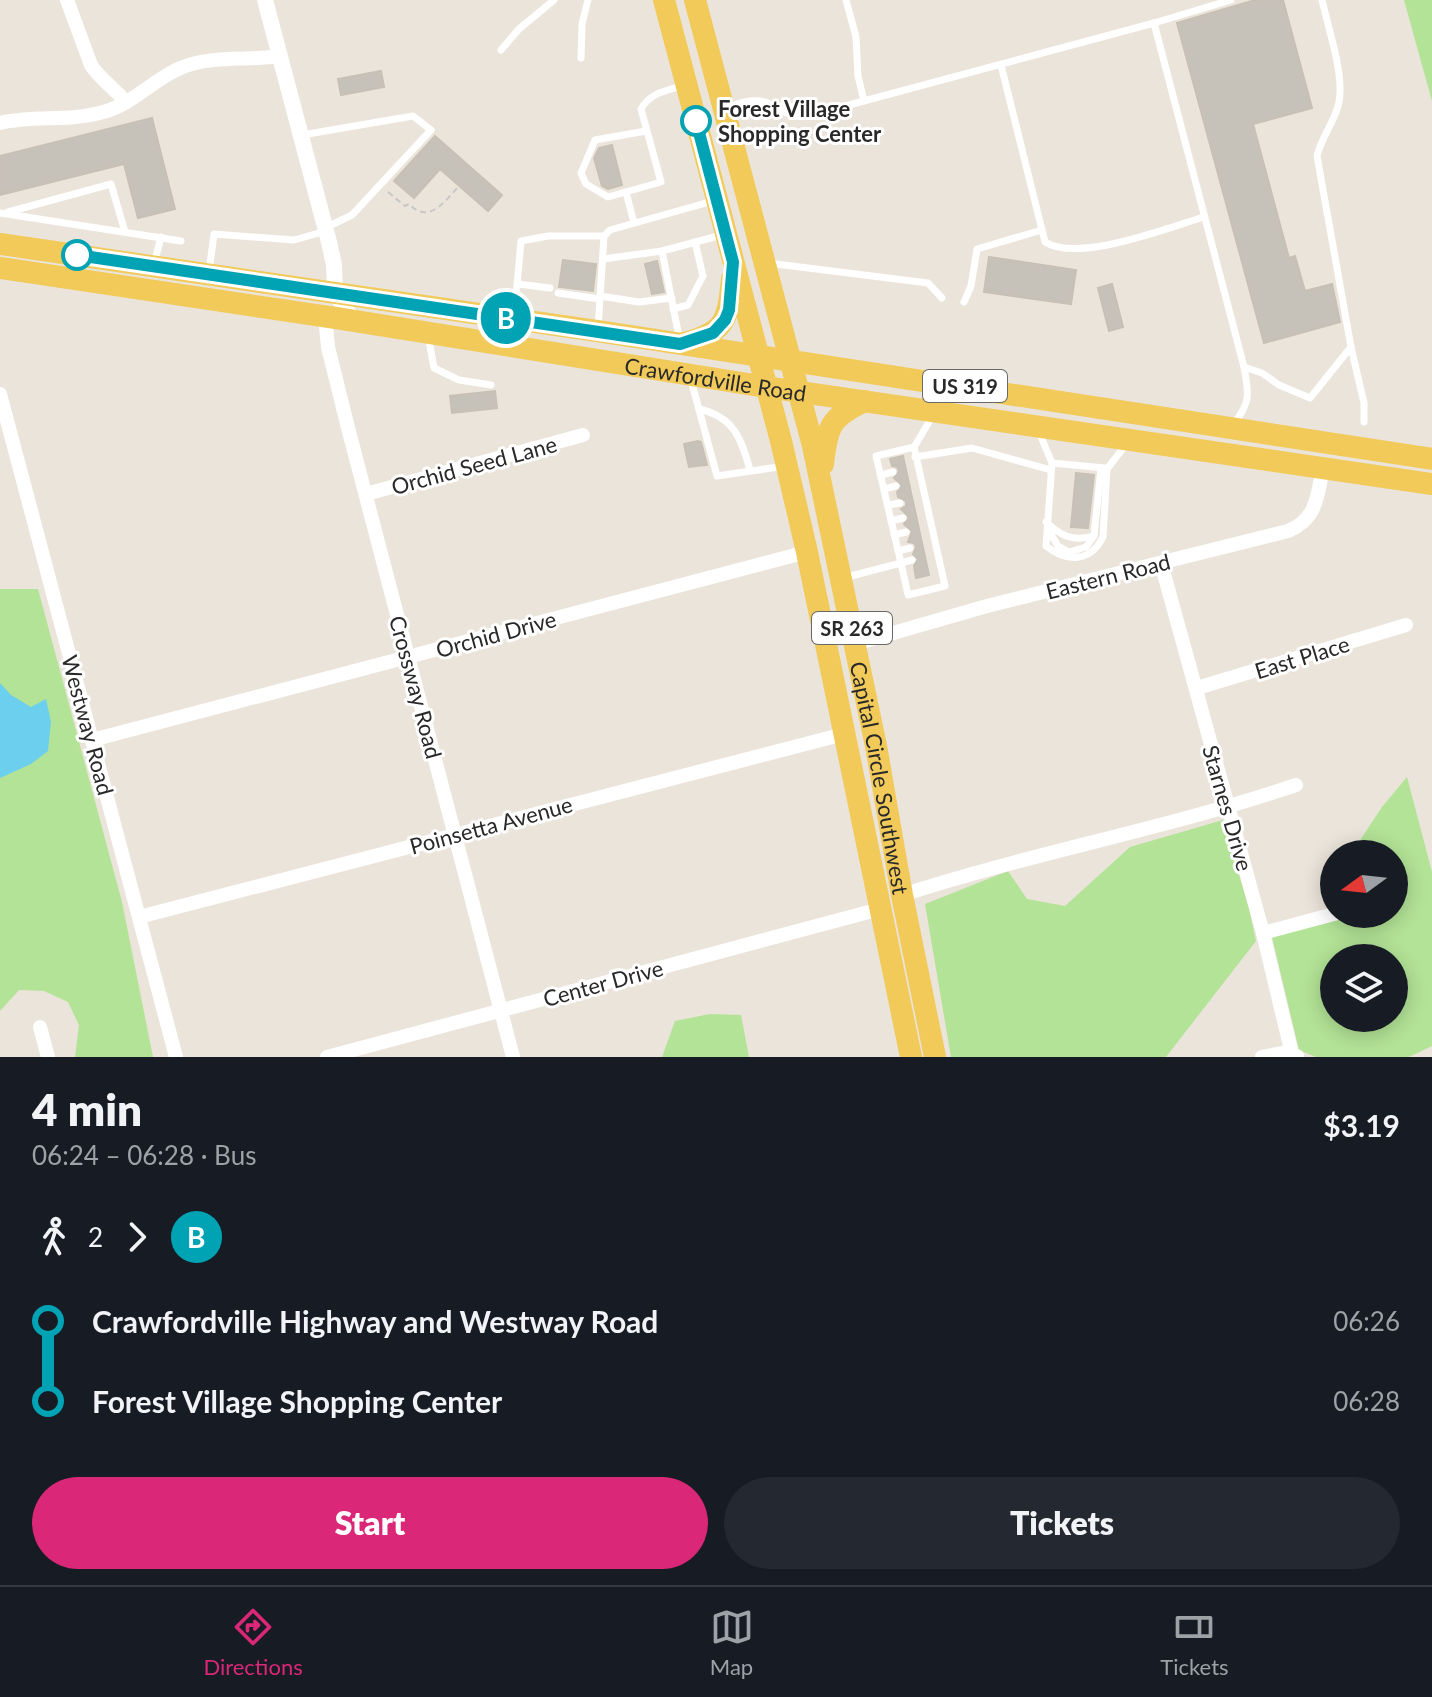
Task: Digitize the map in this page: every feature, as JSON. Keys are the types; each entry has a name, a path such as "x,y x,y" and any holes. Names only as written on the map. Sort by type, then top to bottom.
{"main road":[{"name":"Capital Circle Southwest","path":"664,0 787,465 911,1057"},
{"path":"685,0 698,10"},
{"name":"Capital Circle Southwest","path":"698,10 821,485 876,746 935,1057"},
{"name":"Crawfordville Road","path":"5,247 597,331 1432,459"},
{"path":"680,344 713,333 725,320 729,310 733,262"},
{"path":"116,285 143,275 154,266"},
{"name":"Crawfordville Road","path":"0,268 353,320 799,392 1432,484"},
{"path":"821,485 830,426 842,413 865,401"},
{"path":"1258,459 1309,440 1330,470"}],"street":[{"path":"67,0 91,65 126,102"},
{"path":"265,0 326,230 334,265 335,293 353,320"},
{"path":"0,123 107,112 184,66 206,61 280,56"},
{"path":"292,311 335,293"},
{"name":"Crossway Road","path":"325,316 328,347 513,1057"},
{"name":"Westway Road","path":"0,394 176,1057"},
{"name":"Orchid Seed Lane","path":"366,494 583,435"},
{"name":"Eastern Road","path":"855,644 987,606 1302,526 1310,517 1330,470"},
{"name":"Orchid Drive","path":"92,740 807,552"},
{"name":"Starnes Drive","path":"1161,563 1296,1055"},
{"name":"East Place","path":"1197,688 1406,625"},
{"name":"Poinsetta Avenue","path":"139,917 844,734"},
{"path":"902,895 1073,845 1227,807 1296,785"},
{"name":"Center Drive","path":"327,1057 880,909"},
{"path":"1263,933 1320,918"},
{"path":"40,1027 48,1057"},
{"path":"1262,1057 1283,1053 1296,1055"}],"lane":[{"path":"501,50 519,29 554,0"},
{"path":"581,58 582,24 588,0"},
{"path":"846,0 856,37 858,76 864,101"},
{"path":"723,108 754,100 797,118 1231,0"},
{"path":"1322,0 1340,93 1333,120 1320,140 1317,156 1364,403 1364,422"},
{"path":"1154,23 1244,367 1248,388 1246,408 1231,427"},
{"path":"1001,65 1045,242 1054,248 1081,251 1204,217"},
{"path":"646,131 595,140 581,173 586,184 608,197 661,182 641,109 646,99 687,85"},
{"path":"209,274 214,234 294,240 326,230 352,215 431,130 413,116 301,135"},
{"path":"1,213 111,184 125,232"},
{"path":"626,192 634,223"},
{"path":"597,331 604,236 610,230 717,200"},
{"path":"1,213 181,241"},
{"path":"964,302 971,286 977,249 1042,230"},
{"path":"603,259 662,251 726,234"},
{"path":"514,319 521,241 548,236 604,236"},
{"path":"154,266 161,237"},
{"path":"673,309 688,305 703,276 695,242"},
{"path":"662,251 680,344"},
{"path":"763,263 928,283 942,298"},
{"path":"518,284 550,288"},
{"path":"558,293 639,302 672,298"},
{"path":"427,332 434,368 459,380 491,385"},
{"path":"1244,367 1310,398 1351,347"},
{"path":"689,374 717,476 787,465"},
{"path":"699,409 715,413 730,424 743,443 750,470"},
{"path":"914,447 876,456 908,595 945,586 914,447 929,422 931,411"},
{"path":"1036,426 1051,467 1046,546 1057,554 1080,558 1098,547 1103,537 1104,468"},
{"path":"1046,522 1050,537 1058,546 1069,552 1086,547 1094,536 1104,468 1129,440"},
{"path":"906,468 916,462 972,448 1051,467 1104,468"},
{"path":"881,475 893,472"},
{"path":"909,483 921,480"},
{"path":"884,489 896,486"},
{"path":"913,499 924,497"},
{"path":"888,505 900,503"},
{"path":"916,515 928,512"},
{"path":"891,521 903,518"},
{"path":"1046,522 1066,538 1094,536"},
{"path":"919,529 931,526"},
{"path":"894,535 906,532"},
{"path":"923,545 935,542"},
{"path":"898,551 910,548"},
{"path":"925,557 937,554"},
{"path":"841,578 912,560"}],"path":[{"path":"381,185 402,204 409,204 420,212 431,212 459,186"},
{"path":"409,204 414,198"}],"green space":[{"path":"1404,0 1432,0 1432,101"},
{"path":"0,589 38,589 122,902 153,1057 75,1057 79,1025 68,1002 44,991 19,990 0,1011"},
{"path":"1407,777 1432,872 1432,1046 1409,1057 1316,1057 1299,1050 1272,937 1320,924 1320,928 1408,928 1408,840 1360,840"},
{"path":"1223,820 1256,941 1166,1057 951,1057 925,904 1008,871 1027,899 1065,906 1130,847"},
{"path":"710,1014 741,1015 749,1057 662,1057 675,1021"}],"water":[{"path":"0,683 11,695 31,707 46,699 51,722 48,751 31,764 0,778"}],"building":[{"path":"1255,0 1283,0 1312,108 1253,124 1289,258 1295,256 1305,291 1332,284 1340,322 1264,343 1177,23"},
{"path":"381,71 384,87 341,95 338,79"},
{"path":"152,118 175,209 138,218 124,164 0,195 0,156"},
{"path":"435,136 502,195 488,211 440,169 414,198 394,181"},
{"path":"612,145 622,185 608,189 602,186 594,158 599,148"},
{"path":"989,257 1076,270 1071,304 984,292"},
{"path":"563,260 596,264 593,291 559,287"},
{"path":"657,261 664,292 652,294 645,264"},
{"path":"1112,284 1123,327 1109,331 1098,288"},
{"path":"495,391 497,408 452,413 450,396"},
{"path":"701,442 707,465 689,467 684,444"},
{"path":"903,456 929,575 916,578 914,566 918,559 913,554 916,547 908,542 912,531 904,524 909,517 901,509 906,506 906,501 898,497 897,492 902,485 894,478 899,471 892,466 890,459"},
{"path":"1076,473 1094,475 1088,528 1071,527"}],"bus line":[{"name":"B","path":"77,255 680,344 706,337 725,320 729,310 733,262 696,121"}],"place":[{"name":"Forest Village Shopping Center","path":"696,121"}]}
